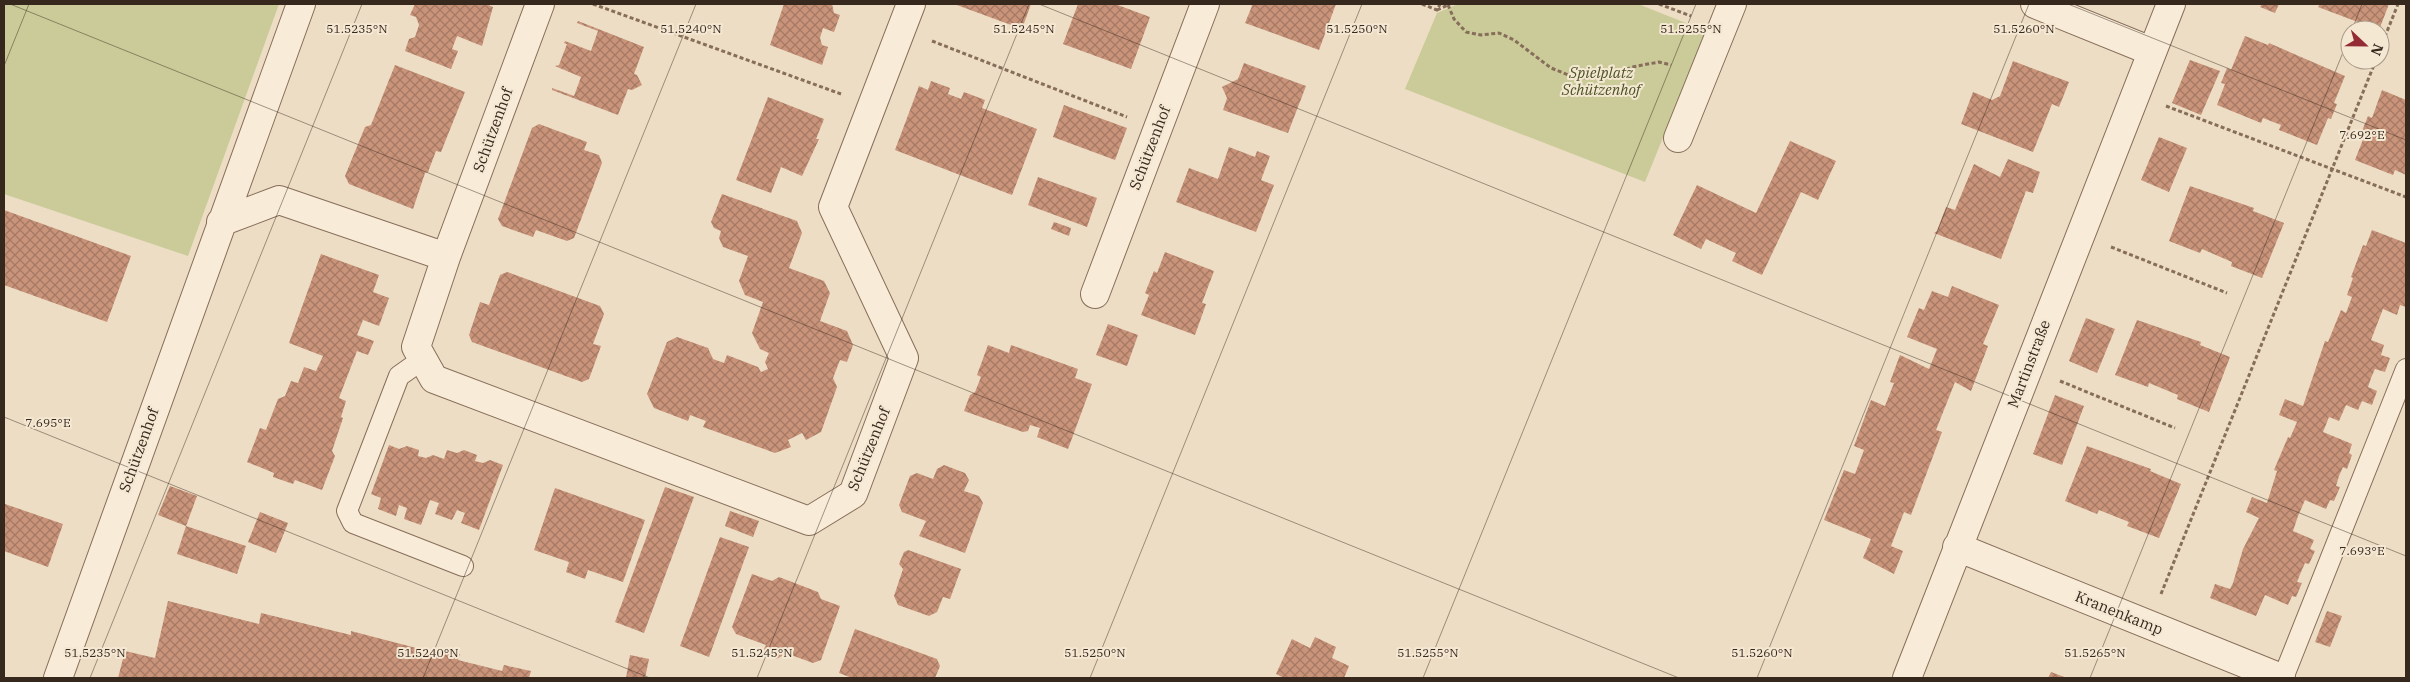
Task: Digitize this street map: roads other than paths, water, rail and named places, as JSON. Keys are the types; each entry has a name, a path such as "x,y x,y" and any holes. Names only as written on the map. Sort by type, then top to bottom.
{"street":[{"name":"Schützenhof","path":"58,678 301,4"},
{"name":"Schützenhof","path":"540,4 446,257 416,347 434,379 809,522 854,494 904,358 833,207 911,4"},
{"name":"Schützenhof","path":"1095,294 1205,4"},
{"path":"1678,138 1732,4"},
{"path":"2035,4 2151,51"},
{"name":"Martinstraße","path":"1906,678 2134,94 2171,4"},
{"path":"221,222 279,200 446,257"},
{"name":"Kranenkamp","path":"1957,547 2282,678"}],"lane":[{"path":"423,360 399,376 347,511 353,523 463,566"},
{"name":"Kranenkamp","path":"2282,678 2406,369"}],"park label":[{"name":"Spielplatz Schützenhof","path":"1601,82"}]}
